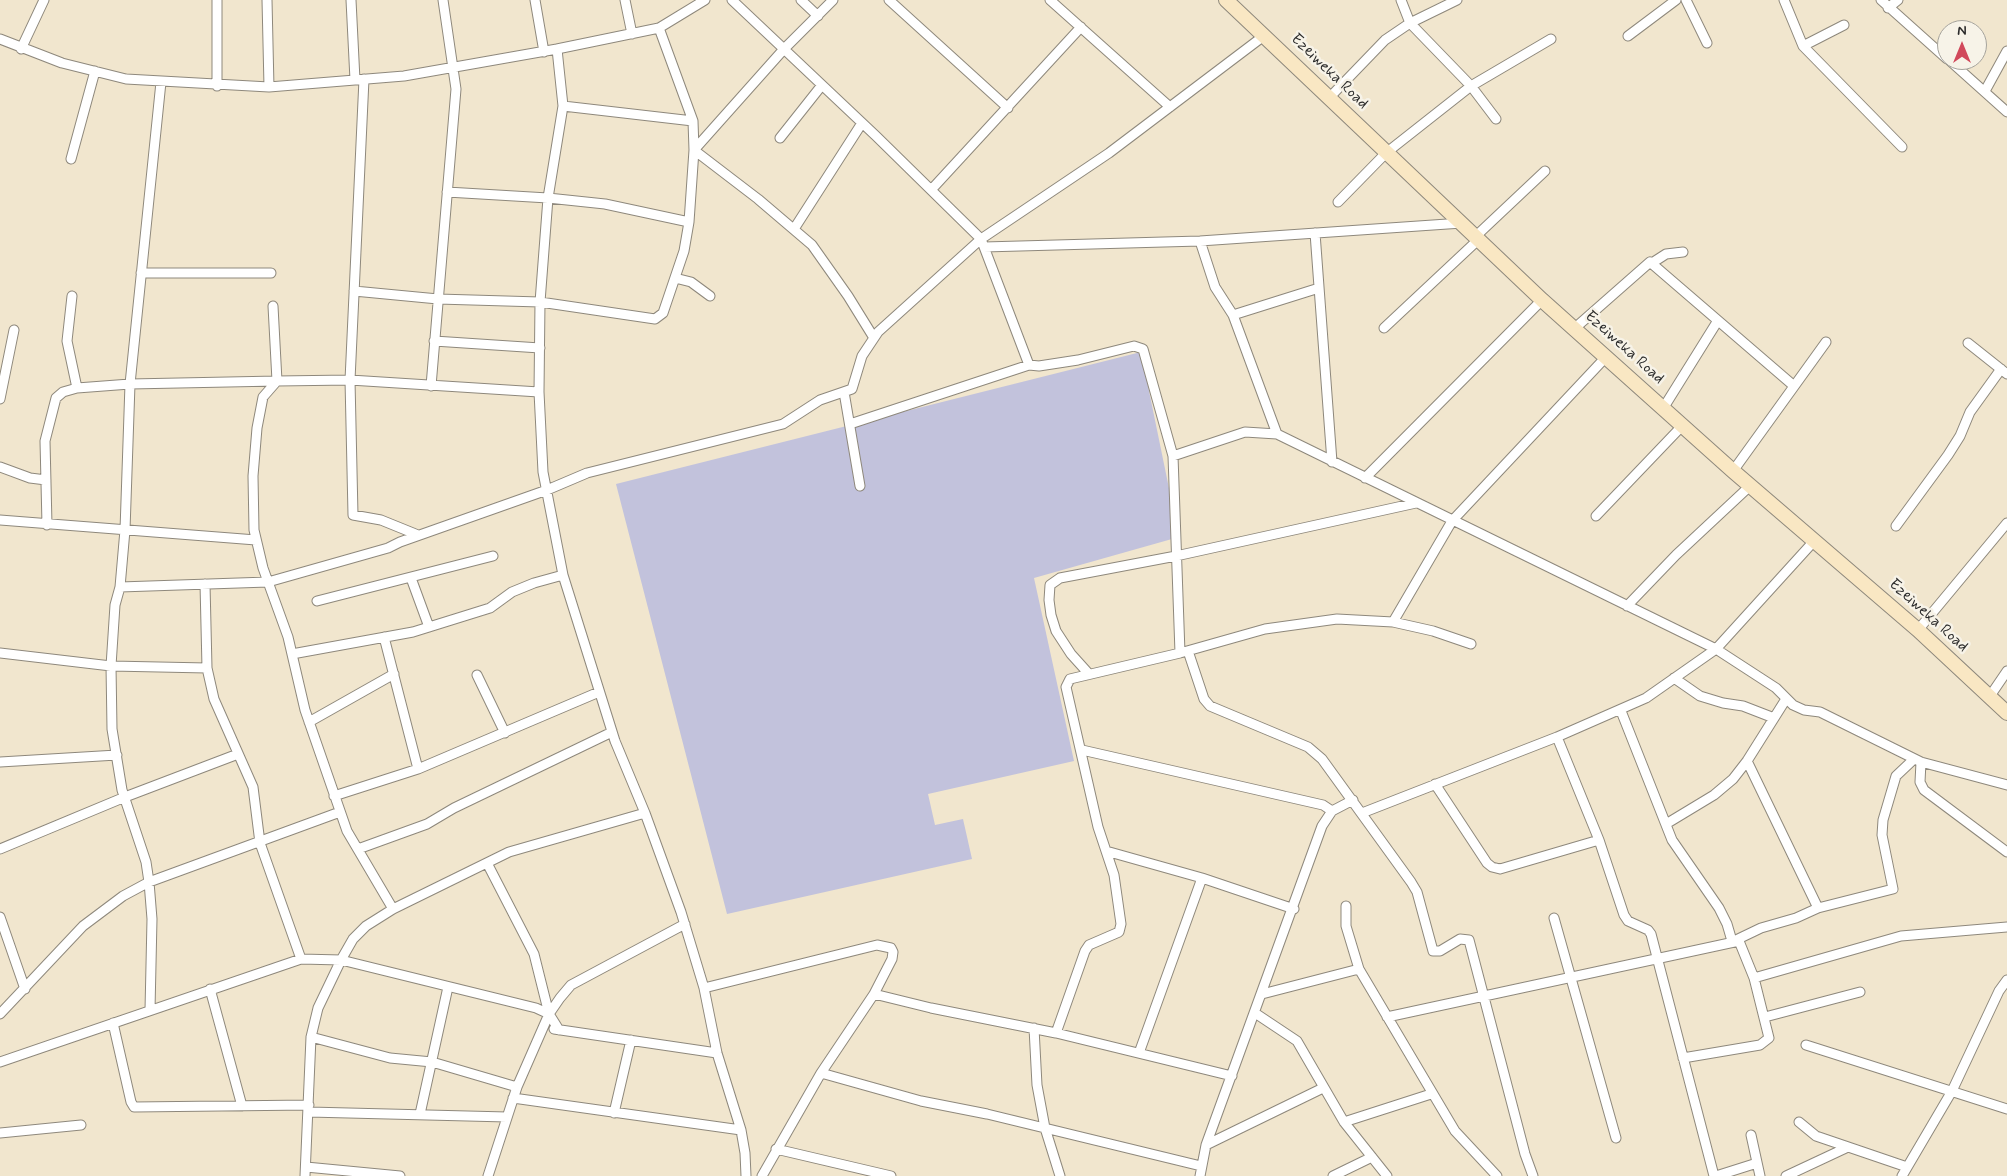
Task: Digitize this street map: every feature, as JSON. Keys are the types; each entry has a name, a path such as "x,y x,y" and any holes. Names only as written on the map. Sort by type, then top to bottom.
{"main road":[{"name":"Ezeiweka Road","path":"1226,0 1542,300 1734,471 1918,630 2007,713"}],"street":[{"path":"21,49 44,0"},
{"path":"217,0 217,86"},
{"path":"267,0 269,86"},
{"path":"351,0 359,80 350,380 353,515 381,520 418,535"},
{"path":"431,386 456,89 443,0"},
{"path":"535,0 544,52"},
{"path":"625,0 632,34"},
{"path":"0,40 62,63 126,80 217,86 269,86 404,76 557,50 659,28 705,0"},
{"path":"732,0 932,190 982,243 1029,364"},
{"path":"801,0 818,16"},
{"path":"694,150 784,49 833,0"},
{"path":"889,0 1008,108"},
{"path":"1050,0 1170,108"},
{"path":"1401,0 1410,23 1471,86 1496,119"},
{"path":"1330,98 1385,40 1410,23 1456,0"},
{"path":"1628,36 1676,0"},
{"path":"1686,0 1707,43"},
{"path":"1784,0 1803,46 1902,147"},
{"path":"1881,0 1937,50"},
{"path":"1888,8 1898,0"},
{"path":"1803,46 1844,25"},
{"path":"932,190 1081,27"},
{"path":"354,291 438,299 540,302 655,319 662,313 684,251 689,222 694,150 693,121 659,28"},
{"path":"120,587 268,582 388,548 418,535 547,490 587,473 783,424 820,400 852,389 862,356 878,332 982,243 1109,153 1265,35"},
{"path":"1338,202 1386,153 1471,86 1551,39"},
{"path":"557,50 563,106 548,198 540,302 539,392 543,472 563,575 612,732 645,813 685,924 704,988 717,1053 741,1130 746,1176"},
{"path":"1985,91 2007,51"},
{"path":"1961,70 2007,112"},
{"path":"71,159 95,71"},
{"path":"150,1010 152,919 149,882 146,862 125,797 112,729 111,666 115,605 120,587 125,530 130,384 161,82"},
{"path":"780,138 822,85"},
{"path":"563,106 693,121"},
{"path":"794,229 862,123"},
{"path":"694,150 812,245 848,296 874,338"},
{"path":"1384,328 1546,171"},
{"path":"447,192 548,198 606,204 689,222"},
{"path":"982,243 1200,242 1462,223"},
{"path":"1315,233 1332,462"},
{"path":"1200,242 1215,287 1233,315 1277,434"},
{"path":"1575,328 1647,264 1666,254 1684,252"},
{"path":"1652,263 1717,322 1794,386"},
{"path":"141,273 271,273"},
{"path":"675,278 692,282 710,296"},
{"path":"1233,315 1319,288"},
{"path":"72,296 67,341 77,388"},
{"path":"1365,478 1542,300"},
{"path":"273,306 277,381 263,397 257,428 253,476 254,530 268,582 292,654 309,722 334,796 347,831 393,909"},
{"path":"1664,407 1717,322"},
{"path":"0,399 14,330"},
{"path":"434,341 540,348"},
{"path":"1734,471 1826,342"},
{"path":"1896,526 1952,449 1960,436 1970,412 2004,371 1968,343"},
{"path":"850,424 1029,364 1039,366 1078,360 1134,346 1143,349 1173,456 1176,556 1184,652 1204,699 1210,706 1314,751 1353,800 1417,892 1432,951 1440,951 1460,939 1469,940 1525,1154 1533,1176"},
{"path":"1393,622 1452,521 1606,357"},
{"path":"47,524 45,441 56,398 62,392 77,388 130,384 350,380 539,392"},
{"path":"844,392 860,486"},
{"path":"1596,516 1684,425"},
{"path":"1173,456 1245,432 1277,434 1716,649 1776,688 1786,699 1804,710 1820,712 1917,760 2007,786"},
{"path":"0,467 30,478 46,480"},
{"path":"1627,606 1676,555 1750,485"},
{"path":"1089,674 1071,654 1056,631 1049,600 1050,585 1060,578 1176,556 1416,503"},
{"path":"0,520 256,540"},
{"path":"1918,630 2007,523"},
{"path":"1362,813 1557,737 1621,711 1646,698 1716,649 1815,540"},
{"path":"317,601 494,556"},
{"path":"292,654 430,627 490,608 512,592 534,583 563,575"},
{"path":"411,578 430,627"},
{"path":"205,584 208,668 214,699 252,787 260,843 301,959"},
{"path":"1056,1033 1085,951 1089,945 1119,932 1121,924 1114,875 1098,827 1082,750 1066,687 1070,679 1184,652 1265,629 1336,619 1393,622 1433,631 1471,644"},
{"path":"384,637 418,769"},
{"path":"0,653 111,666 208,668"},
{"path":"1990,696 2007,671"},
{"path":"309,722 394,674"},
{"path":"477,675 505,733"},
{"path":"1674,678 1700,696 1723,703 1743,706 1774,718"},
{"path":"334,796 418,769 600,692"},
{"path":"1666,824 1714,796 1733,779 1747,761 1786,699"},
{"path":"1621,711 1672,840 1719,908 1734,941 1742,944 1765,1016 1768,1038 1766,1042 1683,1058"},
{"path":"358,849 426,824 454,808 612,732"},
{"path":"1557,737 1599,840 1624,915 1628,921 1648,930 1658,960 1715,1176 1757,1163"},
{"path":"1082,750 1323,805 1332,811"},
{"path":"0,849 125,797 238,754"},
{"path":"0,762 117,755"},
{"path":"1917,760 1920,782 1924,790 2007,852"},
{"path":"1388,1017 1658,960 1734,941 1761,928 1796,918 1818,908 1893,889 1882,835 1883,820 1896,776 1917,760"},
{"path":"1747,761 1818,908"},
{"path":"1435,784 1487,863 1492,867 1500,869 1599,840"},
{"path":"1200,1176 1206,1145 1294,909 1322,826 1332,811 1353,800"},
{"path":"0,1014 83,926 123,896 149,882 260,843 340,812"},
{"path":"400,1176 305,1171 311,1037 318,1008 340,960 353,939 366,926 393,909 509,852 645,813"},
{"path":"1106,851 1202,878 1294,909"},
{"path":"487,863 534,954 550,1014 559,1030"},
{"path":"1139,1053 1202,878"},
{"path":"1346,906 1346,926 1359,968 1431,1094 1455,1132 1497,1176"},
{"path":"0,917 25,989"},
{"path":"1554,918 1616,1138"},
{"path":"488,1176 517,1087 550,1014 571,985 685,924"},
{"path":"1754,978 1901,936 2007,927"},
{"path":"704,988 877,945 891,948 892,958 874,994 821,1073 762,1176"},
{"path":"0,1062 301,959 340,960 536,1008 550,1014"},
{"path":"1262,994 1359,968"},
{"path":"1902,1176 1952,1091 1999,991 2007,980"},
{"path":"420,1114 448,986"},
{"path":"210,989 242,1106"},
{"path":"1765,1016 1860,992"},
{"path":"874,994 931,1008 1056,1033 1232,1076"},
{"path":"1256,1013 1297,1041 1304,1050 1323,1088 1344,1122 1387,1176"},
{"path":"113,1023 131,1102 134,1107 242,1106 507,1117"},
{"path":"543,1028 717,1053"},
{"path":"1034,1028 1037,1085 1045,1128 1060,1176"},
{"path":"311,1037 390,1058 432,1062 517,1087"},
{"path":"614,1113 630,1040"},
{"path":"1806,1045 2007,1109"},
{"path":"821,1073 921,1101 1045,1128 1201,1166"},
{"path":"1206,1145 1323,1088"},
{"path":"1344,1122 1431,1094"},
{"path":"513,1098 741,1130"},
{"path":"1799,1122 1816,1136 1906,1167"},
{"path":"0,1133 81,1125"},
{"path":"1750,1136 1760,1176"},
{"path":"1786,1176 1848,1147"},
{"path":"776,1149 879,1175 891,1176"},
{"path":"1333,1176 1372,1157"}],"shaded area":[{"path":"1141,352 1179,537 1034,578 1074,761 928,794 935,825 963,819 972,859 727,914 616,484"}]}
